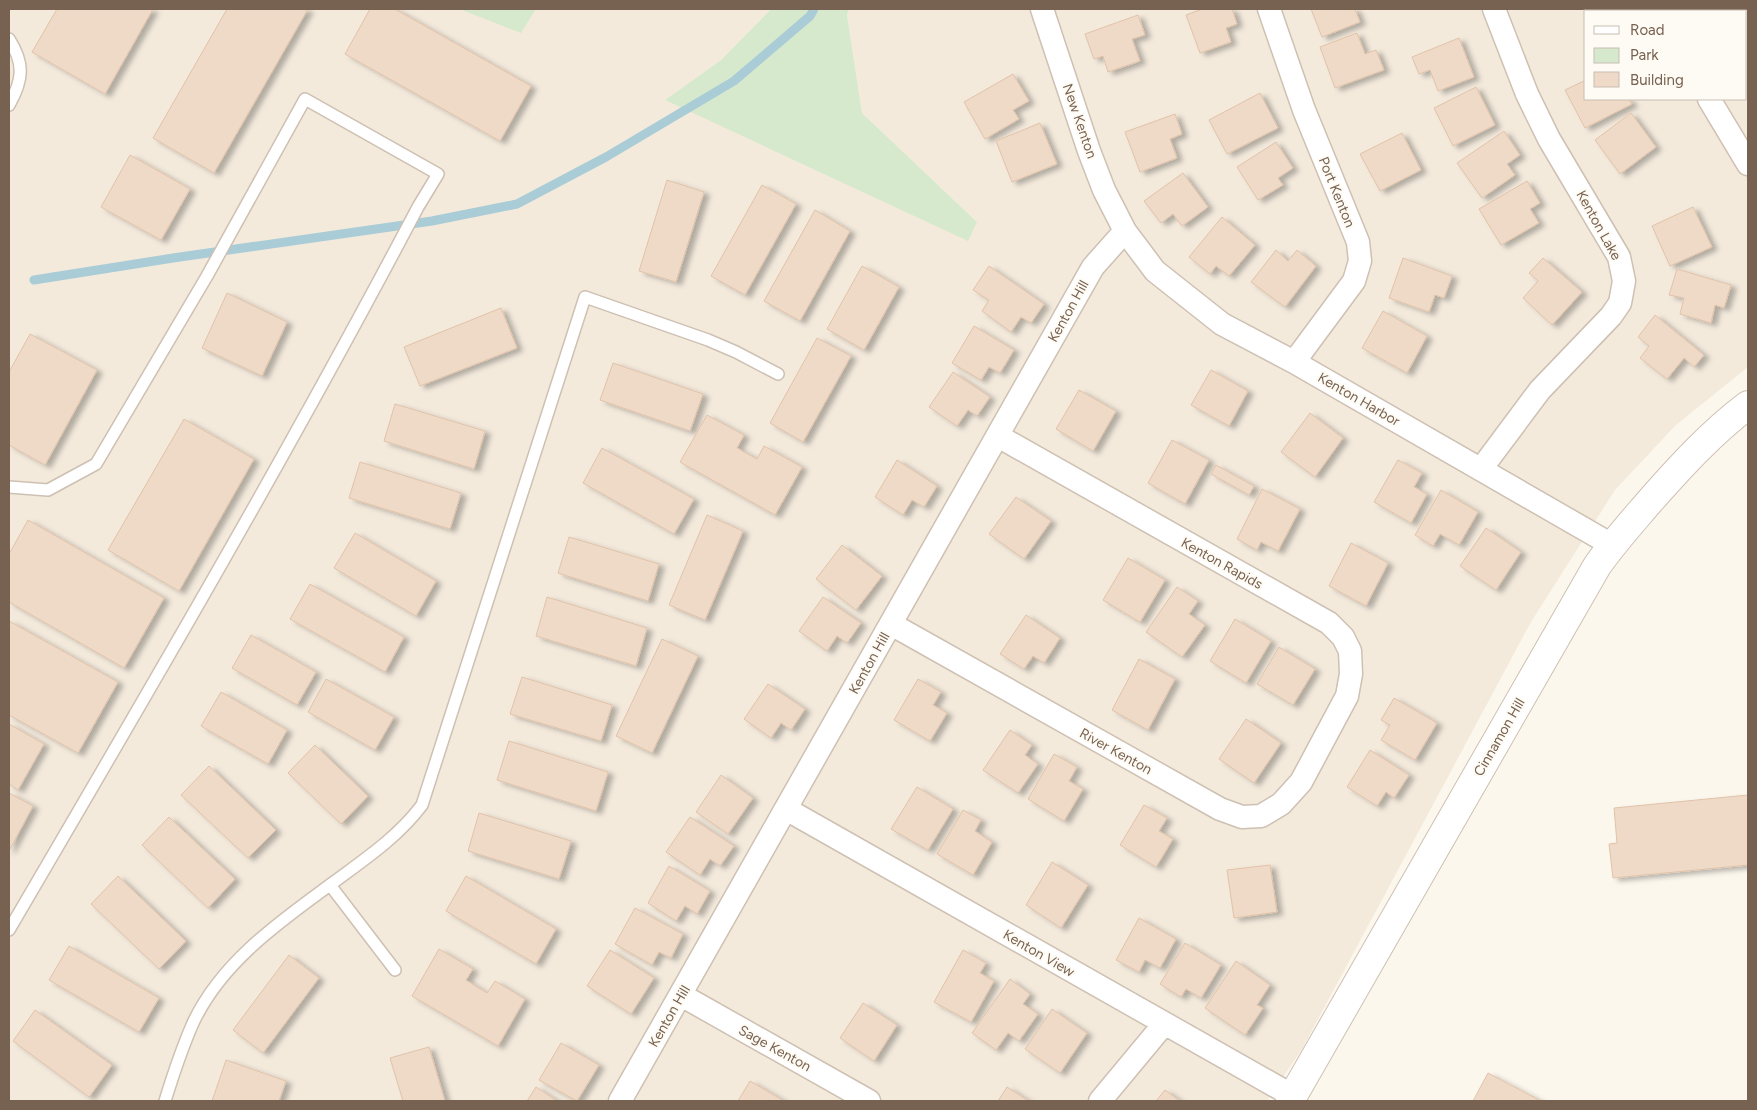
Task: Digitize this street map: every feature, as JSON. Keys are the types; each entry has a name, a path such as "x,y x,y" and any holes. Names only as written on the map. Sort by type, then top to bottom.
{"street":[{"name":"New Kenton","path":"1042,9 1089,151 1104,190 1125,230"},
{"name":"Port Kenton","path":"1269,9 1304,110 1358,242 1360,261 1354,281 1294,362"},
{"name":"Kenton Lake","path":"1481,469 1540,390 1611,316 1620,303 1624,281 1619,257 1549,139 1526,94 1494,9"},
{"path":"1710,100 1748,164"},
{"name":"Kenton Harbor","path":"1125,230 1155,271 1222,324 1294,362 1612,545"},
{"name":"Kenton Hill","path":"620,1101 1092,268 1125,230"},
{"name":"Cinnamon Hill","path":"1292,1099 1597,566 1612,545 1671,477 1729,419 1748,405"},
{"name":"Kenton Rapids","path":"998,436 1329,623 1344,637 1350,651 1351,674 1346,696 1322,744"},
{"name":"River Kenton","path":"891,624 1220,810 1242,817 1261,816 1281,804 1301,782 1322,744"},
{"name":"Kenton View","path":"786,810 1164,1024 1292,1099"},
{"name":"Sage Kenton","path":"681,995 869,1101"},
{"path":"1100,1101 1164,1024"}],"lane":[{"path":"9,39 15,49 21,70 18,88 9,105"},
{"path":"9,487 48,490 96,464 207,276 305,99 438,174 418,207 276,467 9,930"},
{"path":"165,1101 176,1065 194,1021 216,985 248,950 285,918 392,838 422,805 585,297 708,340 778,374"},
{"path":"330,885 395,970"}],"shaded area":[{"path":"9,9 459,9 521,32 536,9 771,9 721,60 665,100 977,222 862,113 847,15 849,9 1748,9 1748,367 1676,425 1615,490 1531,622 1302,1049 1267,1101 9,1101"}],"green space":[{"path":"459,9 536,9 521,33"},
{"path":"771,9 849,9 847,15 862,113 977,222 968,241 665,100 721,60"}],"building":[{"path":"57,9 153,9 105,94 32,52"},
{"path":"227,9 308,9 214,173 153,138"},
{"path":"370,9 395,9 531,86 500,141 345,54"},
{"path":"1202,9 1232,9 1237,24 1226,28 1231,42 1200,53 1186,15"},
{"path":"1311,9 1355,9 1360,22 1322,37"},
{"path":"1138,15 1145,35 1132,39 1140,61 1108,72 1103,56 1094,59 1085,34"},
{"path":"1357,33 1365,54 1376,50 1384,70 1335,88 1320,47"},
{"path":"1459,38 1474,77 1438,91 1430,70 1419,74 1412,57"},
{"path":"1013,74 1029,101 1013,110 1019,119 985,139 964,102"},
{"path":"1584,81 1584,100 1630,100 1632,104 1585,128 1565,90"},
{"path":"1476,87 1495,125 1453,146 1434,108"},
{"path":"1260,93 1278,128 1227,154 1209,120"},
{"path":"1631,113 1656,147 1620,174 1595,140"},
{"path":"1175,114 1182,134 1170,139 1177,158 1140,172 1125,132"},
{"path":"1040,123 1057,164 1012,182 996,141"},
{"path":"1504,131 1520,155 1507,164 1515,175 1482,198 1457,163"},
{"path":"1402,133 1421,170 1380,191 1360,154"},
{"path":"1276,142 1293,168 1278,178 1283,185 1258,200 1237,167"},
{"path":"130,155 190,189 161,240 101,207"},
{"path":"1183,173 1208,207 1182,226 1173,214 1161,223 1144,201"},
{"path":"667,180 704,192 676,282 639,271"},
{"path":"1527,181 1540,203 1530,209 1539,223 1501,245 1479,209"},
{"path":"762,185 796,204 745,295 711,276"},
{"path":"1693,207 1712,247 1670,266 1652,226"},
{"path":"815,210 850,231 800,321 764,301"},
{"path":"1222,217 1255,245 1229,276 1216,266 1210,274 1189,257"},
{"path":"1276,250 1288,261 1297,250 1316,266 1285,307 1251,282"},
{"path":"1403,258 1452,276 1444,298 1435,295 1429,312 1389,298"},
{"path":"1543,258 1582,292 1552,325 1523,298 1538,281 1529,273"},
{"path":"862,266 899,287 864,350 827,329"},
{"path":"989,266 1044,304 1031,323 1021,317 1011,332 982,311 989,300 973,290"},
{"path":"1677,269 1731,285 1724,308 1715,305 1711,323 1680,314 1684,298 1669,295"},
{"path":"227,293 287,322 262,376 202,348"},
{"path":"501,308 517,348 420,386 404,347"},
{"path":"1383,311 1427,336 1407,373 1362,348"},
{"path":"1655,315 1704,355 1694,367 1684,358 1667,379 1640,358 1649,346 1638,337"},
{"path":"974,326 1014,350 1000,373 989,367 981,380 952,363"},
{"path":"30,334 97,370 45,465 9,445 9,372"},
{"path":"817,338 851,356 803,442 770,423"},
{"path":"613,363 703,394 690,431 600,400"},
{"path":"1211,370 1248,391 1229,426 1191,405"},
{"path":"953,372 990,397 977,416 968,410 957,426 929,407"},
{"path":"1079,390 1116,411 1093,451 1056,429"},
{"path":"395,404 485,431 474,469 384,441"},
{"path":"1310,413 1343,438 1315,477 1281,452"},
{"path":"707,415 744,435 737,448 757,459 764,446 802,467 775,515 680,462"},
{"path":"184,419 254,459 179,591 108,550"},
{"path":"1172,440 1209,460 1185,504 1148,483"},
{"path":"602,448 694,499 674,534 583,483"},
{"path":"897,460 937,486 924,507 912,500 903,515 875,497"},
{"path":"1398,460 1422,473 1414,487 1427,494 1411,523 1374,502"},
{"path":"360,462 461,493 450,529 349,498"},
{"path":"1216,465 1254,486 1249,495 1211,474"},
{"path":"1262,489 1300,509 1278,551 1261,542 1257,550 1237,539"},
{"path":"1441,490 1478,512 1459,545 1440,534 1433,546 1415,535"},
{"path":"1016,497 1051,521 1024,559 989,534"},
{"path":"707,515 743,531 705,620 669,605"},
{"path":"28,520 164,598 124,668 9,602 9,554"},
{"path":"1486,528 1521,552 1496,590 1460,566"},
{"path":"355,533 436,581 416,616 334,568"},
{"path":"569,537 659,564 648,601 558,573"},
{"path":"1351,543 1388,563 1366,606 1329,586"},
{"path":"842,545 882,576 856,610 816,579"},
{"path":"1128,558 1165,580 1140,622 1103,600"},
{"path":"310,584 404,637 385,672 290,619"},
{"path":"1177,587 1198,601 1189,614 1205,625 1182,657 1146,632"},
{"path":"547,597 647,628 636,666 536,636"},
{"path":"823,597 861,623 847,643 837,636 827,651 799,631"},
{"path":"1026,615 1060,638 1044,663 1033,656 1024,669 1000,654"},
{"path":"1235,619 1271,641 1246,683 1210,661"},
{"path":"9,621 118,682 78,753 9,715"},
{"path":"251,635 316,672 297,705 232,668"},
{"path":"662,639 698,656 652,753 616,736"},
{"path":"1279,647 1315,669 1293,705 1257,684"},
{"path":"1139,659 1175,679 1148,730 1112,710"},
{"path":"522,677 612,705 601,741 510,714"},
{"path":"326,679 394,717 375,750 308,712"},
{"path":"918,679 941,692 933,705 947,713 930,741 894,720"},
{"path":"768,684 805,709 791,730 781,723 771,738 744,719"},
{"path":"221,692 287,730 268,764 201,726"},
{"path":"1394,698 1437,723 1415,760 1381,740 1390,725 1381,720"},
{"path":"1246,719 1281,743 1254,783 1219,759"},
{"path":"9,724 44,744 18,790 9,784"},
{"path":"1010,730 1032,745 1025,755 1038,764 1018,793 983,770"},
{"path":"509,741 608,772 596,811 497,780"},
{"path":"315,745 368,796 341,824 288,773"},
{"path":"1370,750 1409,775 1394,798 1386,792 1377,806 1347,787"},
{"path":"1054,754 1077,767 1069,781 1083,789 1064,821 1028,799"},
{"path":"209,766 276,830 248,858 181,795"},
{"path":"721,775 753,798 728,834 696,812"},
{"path":"917,787 953,809 928,850 891,829"},
{"path":"9,793 33,806 9,851"},
{"path":"1748,795 1748,865 1613,878 1609,844 1617,843 1614,808"},
{"path":"1144,805 1167,818 1159,831 1173,839 1156,867 1120,845"},
{"path":"963,810 981,820 975,831 992,842 973,875 937,854"},
{"path":"479,813 571,841 559,879 468,851"},
{"path":"169,817 235,879 208,908 142,845"},
{"path":"690,817 734,846 720,866 710,859 700,875 666,852"},
{"path":"1052,862 1088,885 1061,928 1026,905"},
{"path":"1270,865 1277,912 1234,918 1227,870"},
{"path":"669,866 710,891 697,914 685,906 676,921 648,903"},
{"path":"118,876 186,941 159,969 91,904"},
{"path":"466,876 556,929 536,964 446,911"},
{"path":"635,908 683,934 671,958 659,952 652,965 615,944"},
{"path":"1139,918 1176,939 1160,968 1145,960 1139,972 1116,960"},
{"path":"1185,943 1221,965 1201,998 1186,989 1181,997 1160,984"},
{"path":"69,946 159,998 139,1032 49,980"},
{"path":"439,949 473,969 466,980 487,993 495,981 525,999 498,1046 412,996"},
{"path":"610,950 654,978 631,1014 587,986"},
{"path":"963,950 986,963 980,973 994,981 971,1022 934,1002"},
{"path":"289,955 319,978 263,1053 233,1030"},
{"path":"1236,961 1270,985 1257,1005 1263,1008 1245,1035 1205,1008"},
{"path":"1010,979 1030,994 1023,1004 1038,1014 1019,1041 1008,1033 996,1050 972,1033"},
{"path":"863,1003 897,1025 874,1061 840,1038"},
{"path":"1052,1009 1087,1033 1060,1073 1025,1049"},
{"path":"35,1010 112,1065 89,1097 13,1041"},
{"path":"561,1043 599,1065 577,1101 539,1080"},
{"path":"429,1047 445,1101 403,1101 390,1058"},
{"path":"226,1060 286,1081 279,1101 212,1101"},
{"path":"1488,1073 1541,1101 1473,1101"},
{"path":"750,1081 784,1101 738,1101"},
{"path":"536,1087 557,1101 527,1101"},
{"path":"1007,1087 1029,1101 998,1101"},
{"path":"1165,1090 1180,1101 1156,1101"}],"waterway":[{"path":"34,280 432,221 517,204 606,157 734,81 810,16 814,9"}]}
